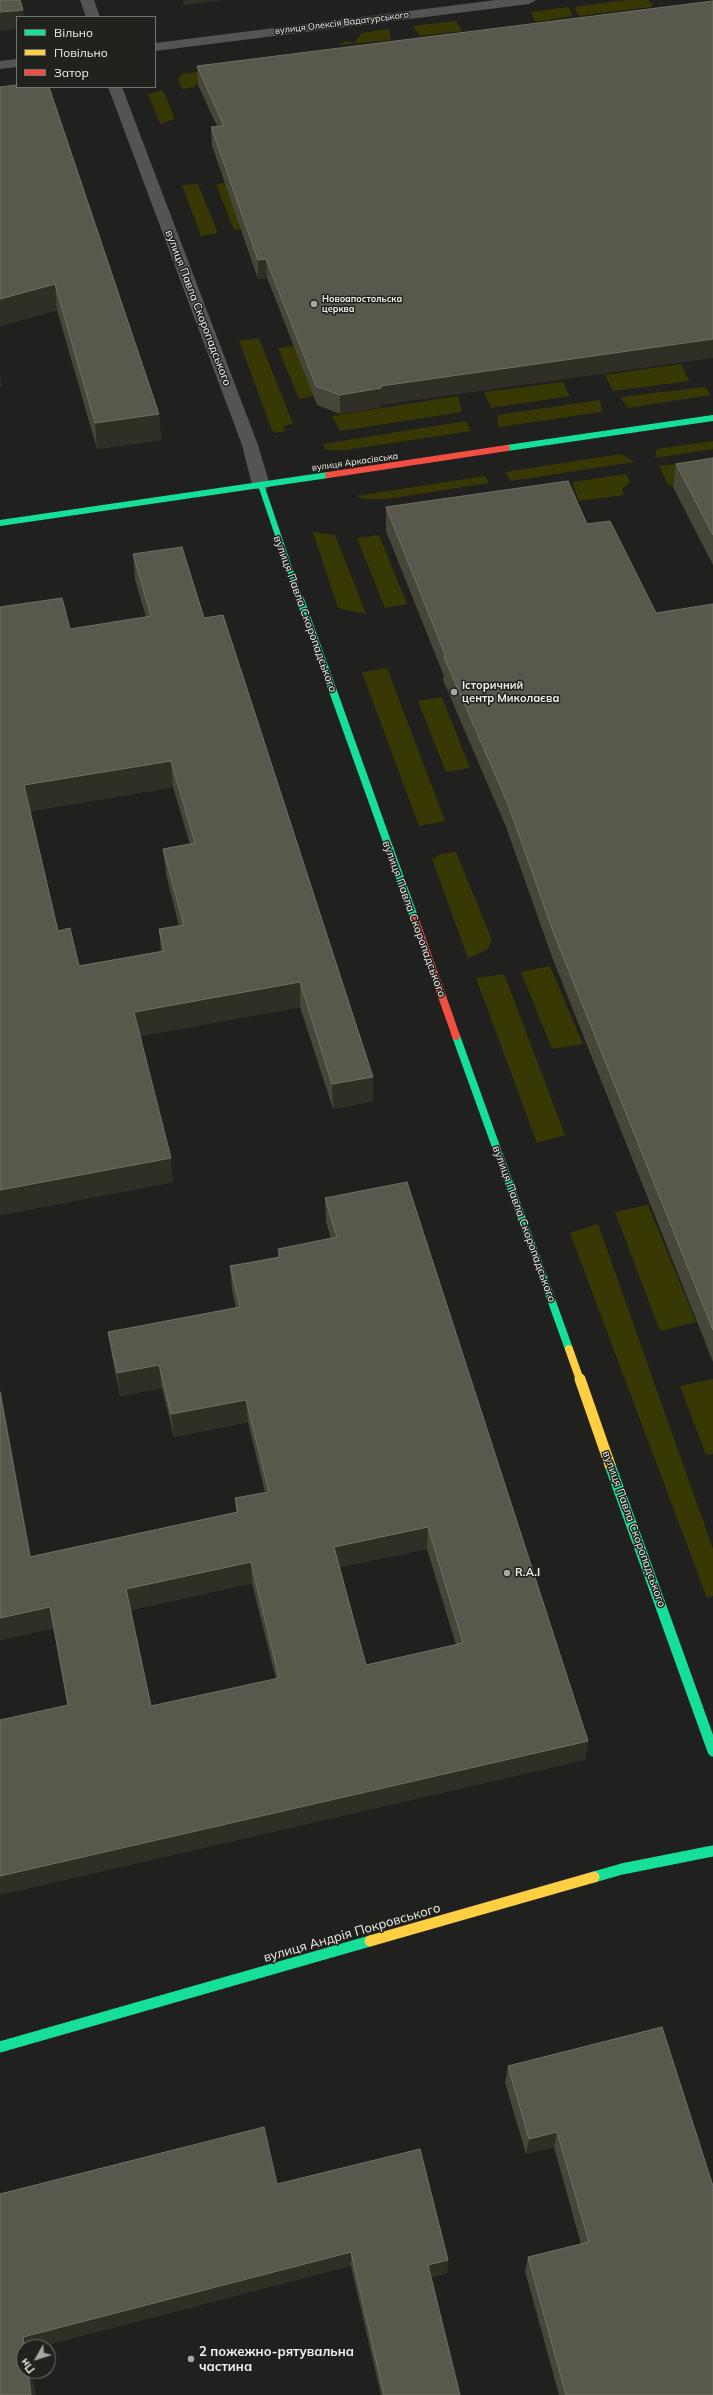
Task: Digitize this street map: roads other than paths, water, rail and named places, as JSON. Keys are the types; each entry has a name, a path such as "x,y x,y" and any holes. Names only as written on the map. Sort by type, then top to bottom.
{"street":[{"path":"87,0 93,16"},
{"name":"вулиця Олексія Вадатурського","path":"156,47 529,0"},
{"path":"0,65 16,63"},
{"name":"вулиця Павла Скоропадського","path":"115,88 250,445 273,526 713,1751"},
{"name":"вулиця Аркасівська","path":"0,523 713,418"},
{"name":"вулиця Андрія Покровського","path":"0,2046 622,1869 713,1851"}],"place":[{"name":"Новоапостольска церква","path":"314,304"},
{"name":"Історичний центр Миколаєва","path":"454,692"},
{"name":"R.A.I","path":"507,1573"},
{"name":"2 пожежно-рятувальна частина","path":"191,2359"}]}
